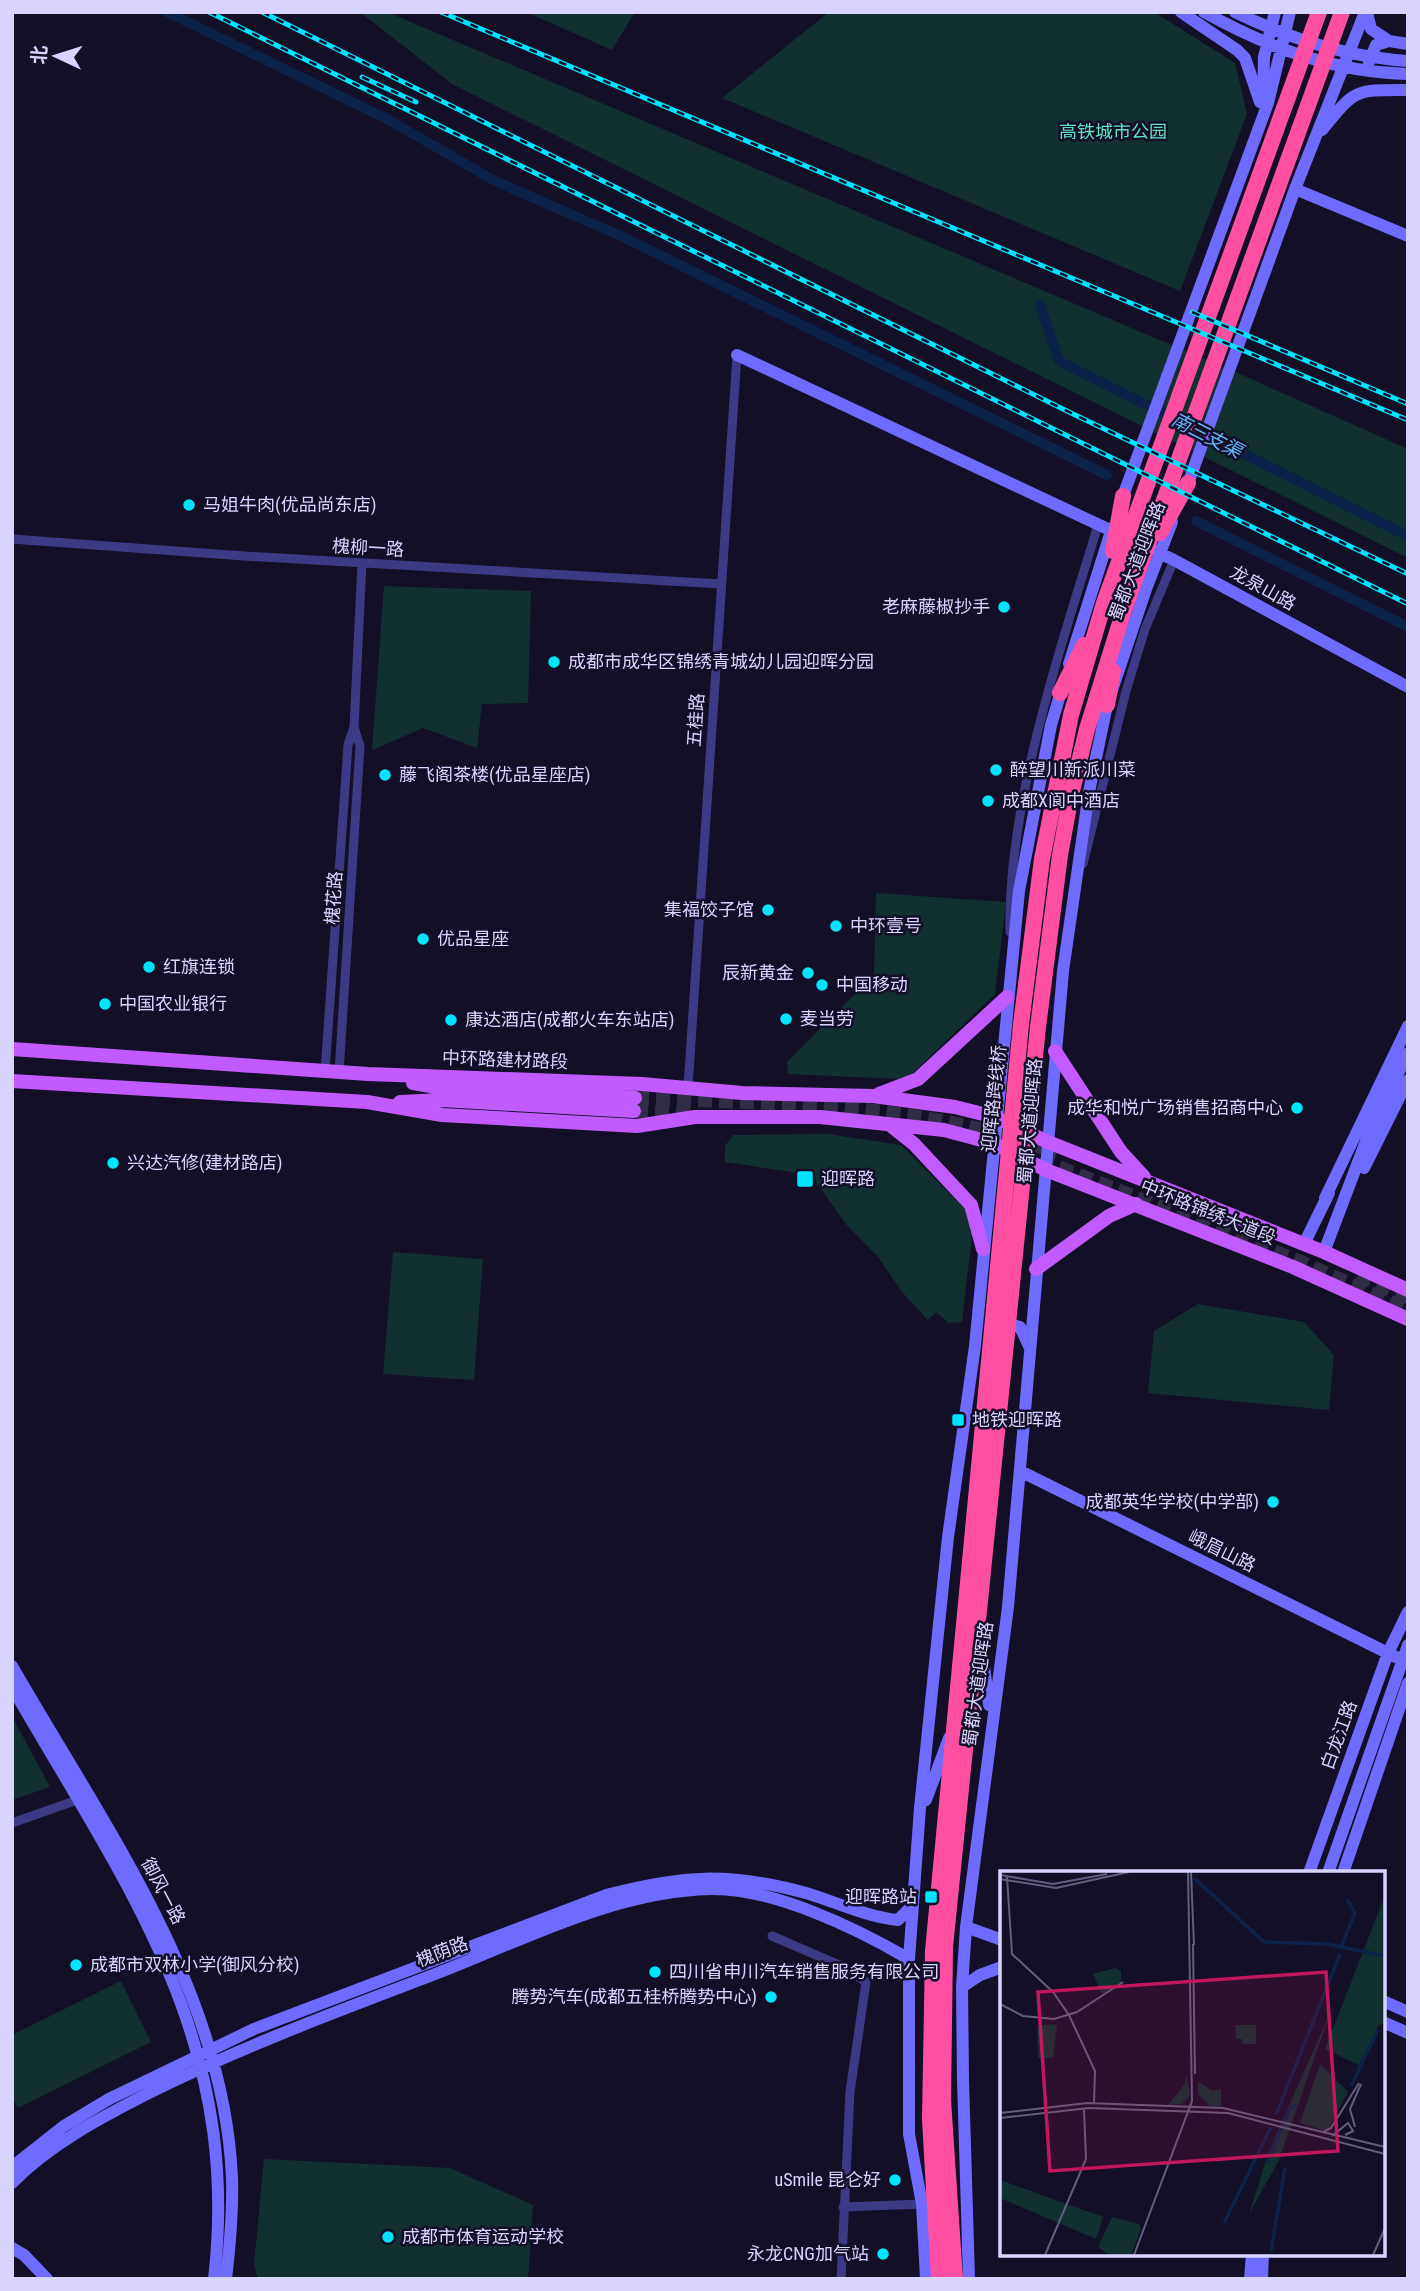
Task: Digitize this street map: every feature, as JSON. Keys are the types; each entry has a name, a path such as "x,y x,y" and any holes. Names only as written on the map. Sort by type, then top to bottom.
{"highway":[{"name":"蜀都大道迎晖路","path":"1104,603 1208,289 1319,12"},
{"name":"蜀都大道迎晖路","path":"1124,610 1342,12"},
{"path":"1138,572 1188,482"},
{"path":"1060,693 1104,603 1123,496"},
{"name":"迎晖路跨线桥","path":"976,1612 998,1254 1035,904 1071,715 1104,603"},
{"path":"1107,705 1124,610"},
{"name":"迎晖路跨线桥","path":"976,1612 1038,1027 1058,867 1087,729 1124,610"},
{"name":"蜀都大道迎晖路","path":"939,2279 930,2119 933,1951 954,1725 976,1612"},
{"name":"蜀都大道迎晖路","path":"955,2279 943,2099 942,2018 945,1947 976,1612"}],"main road":[{"path":"1181,12 1245,58"},
{"path":"1204,12 1248,36 1296,56 1354,70 1408,74"},
{"path":"1235,12 1301,42 1408,61"},
{"path":"1254,12 1242,46 1262,111"},
{"path":"1265,12 1301,42"},
{"path":"1246,166 1262,111 1264,57 1275,12"},
{"path":"1246,166 1268,103 1290,12"},
{"path":"1366,12 1371,29 1389,41 1408,44"},
{"name":"蜀都大道迎晖路","path":"969,2279 964,2170 962,1987 966,1927 1008,1607 1063,971 1071,902 1100,736 1107,705 1146,589 1313,141 1366,12"},
{"path":"1379,90 1371,82 1367,68 1376,45 1389,41"},
{"path":"1313,141 1359,90 1408,90"},
{"name":"蜀都大道迎晖路","path":"926,2279 922,2204 909,2134 909,1959 912,1906 945,1564 975,1346 1018,891 1051,725 1060,693 1123,496 1208,289 1246,166"},
{"path":"1295,189 1408,236"},
{"name":"龙泉山路","path":"737,355 1174,560 1408,688"},
{"path":"1010,965 1015,979 1022,987 1034,991 1047,989 1063,971"},
{"path":"873,1096 918,1079 1007,997"},
{"path":"1304,1244 1408,1026"},
{"name":"中环路建材路段","path":"12,1049 368,1074 688,1087 742,1093 873,1096 955,1108 995,1118"},
{"path":"1055,1051 1121,1152 1148,1181"},
{"path":"1339,1218 1371,1128 1408,1053"},
{"path":"12,1081 367,1102 442,1100 634,1104 442,1088 368,1074"},
{"path":"1324,1252 1408,1080"},
{"path":"367,1102 442,1115 637,1126 695,1117 820,1117 944,1130 993,1143"},
{"name":"中环路锦绣大道段","path":"995,1118 1048,1142 1324,1252 1408,1290"},
{"path":"888,1124 914,1144 971,1205 983,1249"},
{"path":"1325,1198 1371,1128"},
{"name":"中环路锦绣大道段","path":"993,1143 1046,1170 1293,1267 1408,1319"},
{"path":"1036,1269 1058,1250 1109,1216 1136,1204"},
{"path":"975,1346 989,1324 1004,1322 1020,1326 1030,1349"},
{"name":"峨眉山路","path":"1020,1471 1408,1663"},
{"path":"976,1612 991,1723"},
{"name":"白龙江路","path":"1310,1871 1388,1653 1408,1612"},
{"path":"1329,1871 1408,1645"},
{"name":"御风一路","path":"12,1666 82,1798"},
{"path":"1344,1871 1408,1683"},
{"name":"御风一路","path":"12,1687 138,1880 169,1939 226,2123 232,2177 232,2231 226,2279"},
{"path":"920,1817 954,1725"},
{"name":"槐荫路","path":"12,2183 92,2124 267,2024 606,1895 655,1882 693,1877 755,1882 891,1920 898,1920 912,1906"},
{"name":"槐荫路","path":"12,2167 64,2126 205,2058 612,1906 657,1895 713,1889 753,1894 869,1937 909,1959"},
{"path":"966,1927 1000,1939"},
{"path":"962,1987 981,1975 1000,1968"},
{"path":"1385,2002 1408,2012"},
{"path":"1385,2023 1408,2034"},
{"name":"御风一路","path":"205,2058 219,2176 219,2231 214,2279"},
{"path":"12,2248 24,2255 47,2279"},
{"path":"1250,2279 1252,2256"},
{"path":"1262,2279 1263,2256"}],"street":[{"name":"五桂路","path":"688,1087 737,355"},
{"path":"1010,965 1010,902 1027,786 1057,661 1098,525"},
{"name":"槐柳一路","path":"12,539 721,584"},
{"path":"1071,902 1091,839 1114,732 1141,641 1174,560"},
{"name":"槐花路","path":"332,1072 348,745 354,727 362,563"},
{"name":"槐花路","path":"332,1072 360,746 354,727"},
{"path":"12,1823 82,1798"},
{"path":"772,1936 846,1968 866,1982 850,2092 841,2279"},
{"path":"843,2207 922,2204"}],"green space":[{"path":"360,12 387,12 1240,374 1408,449 1408,558 452,84"},
{"path":"526,12 635,12 612,50"},
{"name":"高铁城市公园","path":"829,12 1154,12 1235,63 1247,114 1180,291 722,98"},
{"path":"384,586 531,591 528,703 482,704 477,748 423,728 372,750"},
{"path":"876,893 1006,902 995,994 913,1073 897,1079 788,1074 787,1062 874,975"},
{"path":"828,1134 901,1145 967,1211 973,1227 962,1322 949,1323 936,1312 928,1320 902,1292 878,1257 846,1224 811,1175 725,1162 725,1146 733,1135"},
{"path":"393,1252 483,1259 474,1380 383,1374"},
{"path":"1198,1304 1304,1322 1334,1355 1329,1410 1148,1393 1154,1331"},
{"path":"12,1716 50,1787 12,1800"},
{"path":"121,1981 151,2042 18,2108 12,2097 12,2035"},
{"name":"成都市体育运动学校","path":"264,2159 450,2168 533,2205 528,2279 258,2279 254,2264"}],"waterway":[{"path":"167,12 387,119 495,181 621,236 1107,475"},
{"name":"南三支渠","path":"1040,305 1059,361 1408,536"},
{"path":"1196,521 1408,627"}],"tunnel":[{"path":"635,1098 796,1104 901,1114 954,1123 1057,1153"},
{"path":"634,1111 695,1113"},
{"path":"1020,1152 1301,1262 1408,1310"},
{"path":"1358,1275 1408,1298"}],"railway":[{"path":"209,12 1408,604"},
{"path":"262,12 1073,414 1408,574"},
{"path":"441,12 1408,420"},
{"path":"362,77 416,102"},
{"path":"1192,312 1408,404"}],"place":[{"name":"马姐牛肉(优品尚东店)","path":"189,505"},
{"name":"老麻藤椒抄手","path":"1004,607"},
{"name":"成都市成华区锦绣青城幼儿园迎晖分园","path":"554,662"},
{"name":"醉望川新派川菜","path":"996,770"},
{"name":"藤飞阁茶楼(优品星座店)","path":"385,775"},
{"name":"成都X阆中酒店","path":"988,801"},
{"name":"集福饺子馆","path":"768,910"},
{"name":"中环壹号","path":"836,926"},
{"name":"优品星座","path":"423,939"},
{"name":"红旗连锁","path":"149,967"},
{"name":"辰新黄金","path":"808,973"},
{"name":"中国移动","path":"822,985"},
{"name":"中国农业银行","path":"105,1004"},
{"name":"麦当劳","path":"786,1019"},
{"name":"康达酒店(成都火车东站店)","path":"451,1020"},
{"name":"成华和悦广场销售招商中心","path":"1297,1108"},
{"name":"兴达汽修(建材路店)","path":"113,1163"},
{"name":"迎晖路","path":"805,1179"},
{"name":"地铁迎晖路","path":"958,1420"},
{"name":"成都英华学校(中学部)","path":"1273,1502"},
{"name":"迎晖路站","path":"931,1897"},
{"name":"成都市双林小学(御风分校)","path":"76,1965"},
{"name":"四川省申川汽车销售服务有限公司","path":"655,1972"},
{"name":"腾势汽车(成都五桂桥腾势中心)","path":"771,1997"},
{"name":"uSmile 昆仑好","path":"895,2180"},
{"name":"成都市体育运动学校","path":"388,2237"},
{"name":"永龙CNG加气站","path":"883,2254"}]}
